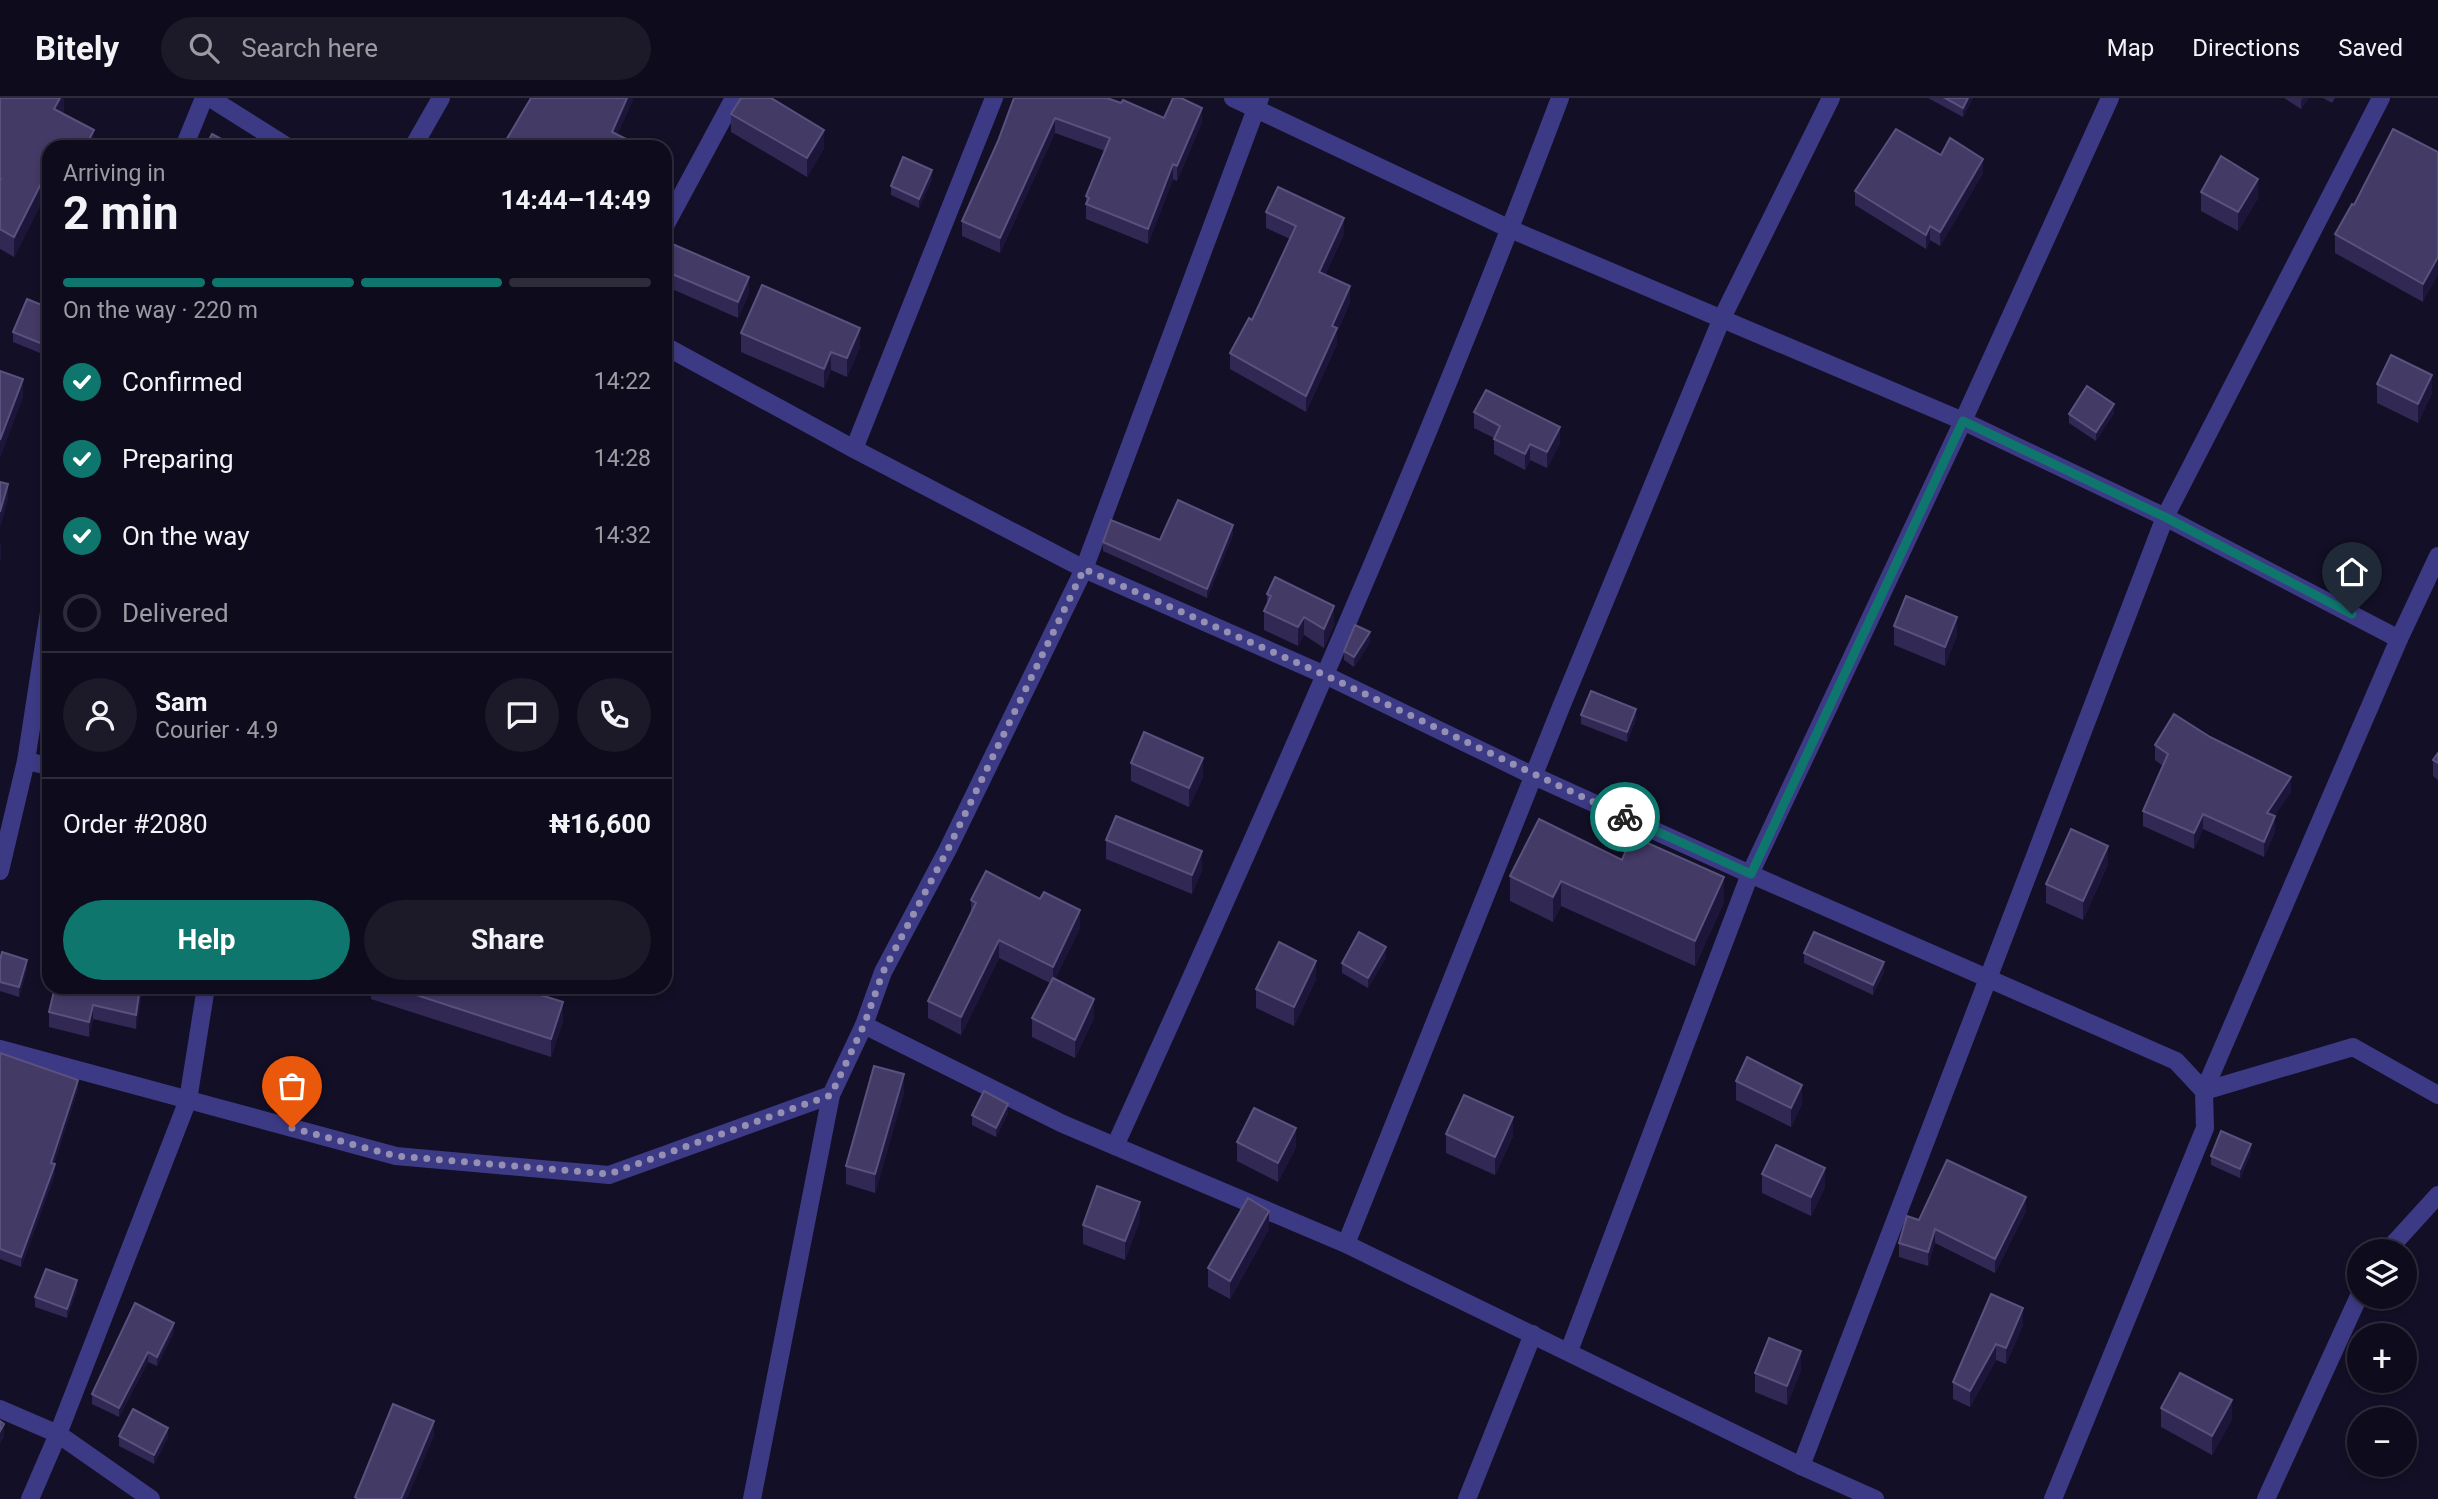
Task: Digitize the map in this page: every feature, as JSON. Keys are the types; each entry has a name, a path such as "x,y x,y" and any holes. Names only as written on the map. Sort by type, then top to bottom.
{"street":[{"path":"187,140 207,98 276,140"},
{"path":"417,140 441,98"},
{"path":"672,213 734,98"},
{"path":"854,449 994,98"},
{"path":"1233,98 1258,104 1510,229 1963,421 2165,517 2399,639"},
{"path":"1115,1146 1325,675 1510,229 1560,98"},
{"path":"1346,1244 1722,318 1831,98"},
{"path":"1569,1352 1751,874 1963,421 2110,98"},
{"path":"1801,1466 2165,517 2381,98"},
{"path":"752,1499 831,1095 864,1025 883,972 948,849 1084,569 1258,104"},
{"path":"672,350 1084,569 1325,675 1534,776 1751,874 2176,1061 2204,1091"},
{"path":"2053,1499 2205,1128 2204,1091 2399,639 2438,556"},
{"path":"0,871 26,761 42,657"},
{"path":"26,761 42,764"},
{"path":"30,1499 58,1434 188,1100 205,994"},
{"path":"864,1025 1063,1124 1346,1244 1801,1466 1875,1499"},
{"path":"2204,1091 2353,1047 2438,1096"},
{"path":"0,1049 396,1156 609,1174 831,1095"},
{"path":"2399,1239 2438,1195"},
{"path":"2266,1499 2353,1309"},
{"path":"1467,1499 1533,1334"},
{"path":"0,1409 58,1434 151,1499"}],"building":[{"path":"0,98 60,98 54,109 94,130 89,140 42,140 42,182 14,237 0,229"},
{"path":"531,98 627,98 612,132 628,140 506,140"},
{"path":"741,98 771,98 824,130 807,158 731,114"},
{"path":"1014,98 1107,98 1121,103 1123,100 1164,118 1173,98 1181,98 1202,108 1177,166 1173,164 1148,229 1086,204 1089,198 1086,196 1110,138 1055,118 1000,238 962,221"},
{"path":"1945,98 1968,98 1963,108"},
{"path":"1896,129 1941,155 1950,138 1983,159 1940,232 1930,226 1926,235 1855,191"},
{"path":"2393,129 2438,152 2438,257 2423,284 2335,234 2352,204 2354,205"},
{"path":"212,134 223,140 209,140"},
{"path":"2221,156 2258,179 2238,212 2201,192"},
{"path":"903,157 932,170 919,199 891,186"},
{"path":"1278,187 1344,218 1319,272 1350,286 1332,326 1337,328 1306,396 1230,353 1249,318 1252,320 1296,226 1266,212"},
{"path":"672,244 749,277 738,302 672,274"},
{"path":"762,285 860,328 847,358 831,352 824,369 741,333"},
{"path":"27,299 42,305 42,344 13,332"},
{"path":"2391,355 2432,375 2418,404 2377,384"},
{"path":"0,371 23,379 0,440"},
{"path":"2087,386 2114,404 2096,432 2069,414"},
{"path":"1486,390 1560,427 1547,452 1530,444 1525,454 1494,439 1500,426 1474,412"},
{"path":"0,482 8,484 0,512"},
{"path":"1178,500 1233,525 1207,589 1103,542 1111,520 1160,540"},
{"path":"1275,577 1334,606 1324,629 1304,617 1298,627 1264,611 1271,596 1267,594"},
{"path":"1906,596 1957,617 1945,647 1894,626"},
{"path":"1355,625 1370,632 1354,657 1344,651"},
{"path":"1591,691 1636,709 1627,732 1581,715"},
{"path":"2174,714 2210,737 2291,777 2267,813 2275,816 2264,842 2203,814 2194,833 2143,811 2168,754 2155,745"},
{"path":"1144,732 1203,758 1189,788 1131,763"},
{"path":"1116,816 1202,851 1192,875 1106,840"},
{"path":"1539,819 1622,860 1632,836 1724,877 1695,941 1561,881 1553,897 1510,876"},
{"path":"2071,829 2108,846 2083,901 2046,884"},
{"path":"986,871 1040,899 1044,892 1080,910 1053,967 999,940 961,1017 928,1001 976,903 971,900"},
{"path":"1359,932 1386,947 1368,978 1342,963"},
{"path":"1814,932 1884,962 1873,985 1804,953"},
{"path":"1279,942 1316,961 1294,1007 1256,989"},
{"path":"2,952 27,960 19,987 0,982"},
{"path":"1053,978 1094,999 1075,1040 1032,1018"},
{"path":"53,994 139,994 136,1015 93,1005 89,1022 49,1012"},
{"path":"413,994 537,994 563,1002 551,1039"},
{"path":"0,1053 78,1080 51,1163 55,1164 21,1257 0,1249"},
{"path":"1747,1057 1802,1085 1791,1108 1736,1081"},
{"path":"874,1066 904,1074 875,1174 846,1166"},
{"path":"984,1091 1008,1104 996,1128 972,1115"},
{"path":"1464,1095 1513,1117 1495,1157 1446,1134"},
{"path":"1254,1108 1296,1128 1278,1163 1237,1142"},
{"path":"2221,1131 2251,1144 2240,1169 2211,1156"},
{"path":"1776,1145 1825,1168 1811,1197 1762,1174"},
{"path":"1947,1160 2026,1197 1995,1259 1935,1229 1928,1252 1899,1243 1907,1216 1919,1220"},
{"path":"1097,1186 1140,1202 1125,1241 1083,1225"},
{"path":"1248,1198 1269,1211 1230,1281 1208,1268"},
{"path":"46,1269 77,1280 67,1309 35,1297"},
{"path":"1991,1294 2023,1308 2006,1348 1996,1344 1970,1391 1953,1382"},
{"path":"135,1303 174,1323 157,1357 148,1352 119,1408 92,1394"},
{"path":"1769,1338 1801,1351 1787,1386 1755,1373"},
{"path":"2180,1373 2232,1400 2212,1436 2161,1408"},
{"path":"393,1404 434,1421 401,1499 358,1499 355,1497"},
{"path":"133,1409 168,1428 154,1455 119,1436"}],"way so far":[{"path":"292,1128 396,1156 609,1174 831,1095 864,1025 883,972 948,849 1084,569 1325,675 1625,817"}],"route":[{"path":"1625,817 1751,874 1963,421 2165,517 2352,614"}]}
